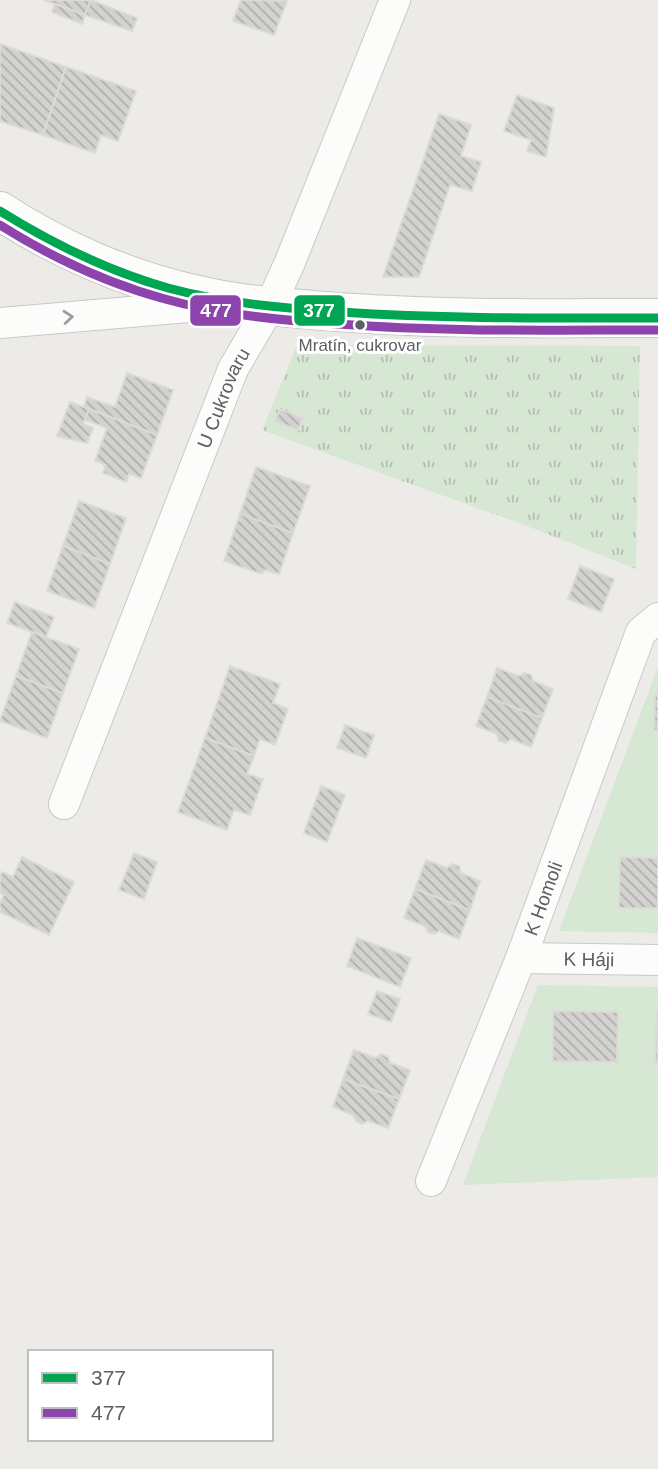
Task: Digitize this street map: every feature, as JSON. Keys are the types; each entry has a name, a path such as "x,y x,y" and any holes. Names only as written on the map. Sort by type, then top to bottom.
{"main road":[{"path":"0,211 57,243 116,270 154,284 253,305 401,317 658,318"}],"street":[{"name":"U Cukrovaru","path":"64,804 233,369 253,305 290,261 395,0"},
{"path":"0,323 253,305"},
{"name":"K Homoli","path":"431,1181 521,958 641,632 658,618"},
{"name":"K Háji","path":"521,958 658,961"}],"green space":[{"path":"297,345 640,346 636,569 527,526 262,430"},
{"path":"658,667 658,933 559,931"},
{"path":"538,985 658,987 658,1177 463,1185"}],"building":[{"path":"44,0 91,0 85,15"},
{"path":"91,0 137,18 132,31 85,15"},
{"path":"241,0 287,1 274,35 233,21"},
{"path":"55,4 85,15 82,24 52,12"},
{"path":"0,44 66,67 43,135 0,121"},
{"path":"66,67 136,91 118,141 101,135 95,153 43,135"},
{"path":"517,95 554,108 546,157 527,151 531,140 504,131"},
{"path":"439,114 471,125 461,156 481,162 472,191 450,185 419,277 383,277"},
{"path":"127,373 173,390 157,435 84,407 87,397 115,407"},
{"path":"70,402 89,409 83,424 93,428 87,443 57,436"},
{"path":"89,409 157,435 141,478 129,474 126,482 103,473 106,465 95,461 107,428 85,420"},
{"path":"280,409 303,418 298,430 275,421"},
{"path":"256,467 310,486 293,533 240,514"},
{"path":"79,501 126,518 110,564 63,546"},
{"path":"240,514 293,533 279,574 264,570 262,574 224,561"},
{"path":"63,546 110,564 94,608 47,591"},
{"path":"580,566 614,579 601,612 568,599"},
{"path":"15,602 54,617 46,637 7,623"},
{"path":"32,632 79,649 63,693 16,676"},
{"path":"230,666 280,684 273,703 288,709 275,745 260,739 254,756 205,738"},
{"path":"497,668 519,676 525,673 531,675 533,681 553,689 542,718 487,697"},
{"path":"16,676 63,693 47,738 0,721"},
{"path":"655,695 658,695 658,730 654,730"},
{"path":"487,697 542,718 531,747 511,739 506,743 499,741 497,734 476,726"},
{"path":"345,725 374,735 366,758 337,748"},
{"path":"205,738 254,756 247,774 263,779 250,815 234,810 227,830 178,812"},
{"path":"321,786 345,795 327,842 304,833"},
{"path":"134,853 157,862 144,899 119,890"},
{"path":"22,857 74,882 49,935 0,912 4,895 0,893 0,876 2,872 13,877"},
{"path":"620,857 658,858 658,908 619,908"},
{"path":"426,860 447,868 452,864 459,866 461,873 480,881 470,910 415,889"},
{"path":"415,889 470,910 459,939 439,931 434,934 428,932 425,926 404,918"},
{"path":"357,938 411,958 400,987 347,966"},
{"path":"377,991 400,999 391,1022 368,1014"},
{"path":"553,1011 618,1012 617,1062 553,1061"},
{"path":"657,1012 658,1063 655,1063"},
{"path":"354,1050 376,1058 381,1054 388,1057 390,1063 410,1070 399,1099 343,1079"},
{"path":"343,1079 399,1099 388,1128 368,1121 362,1124 356,1121 353,1115 333,1107"}],"transit line":[{"name":"377","path":"0,211 40,235 102,265 168,288 232,301 275,307 420,316 658,318"},
{"name":"477","path":"0,225 39,248 100,277 143,293 229,313 378,327 658,330"}],"place":[{"name":"Mratín, cukrovar","path":"360,325"}]}
